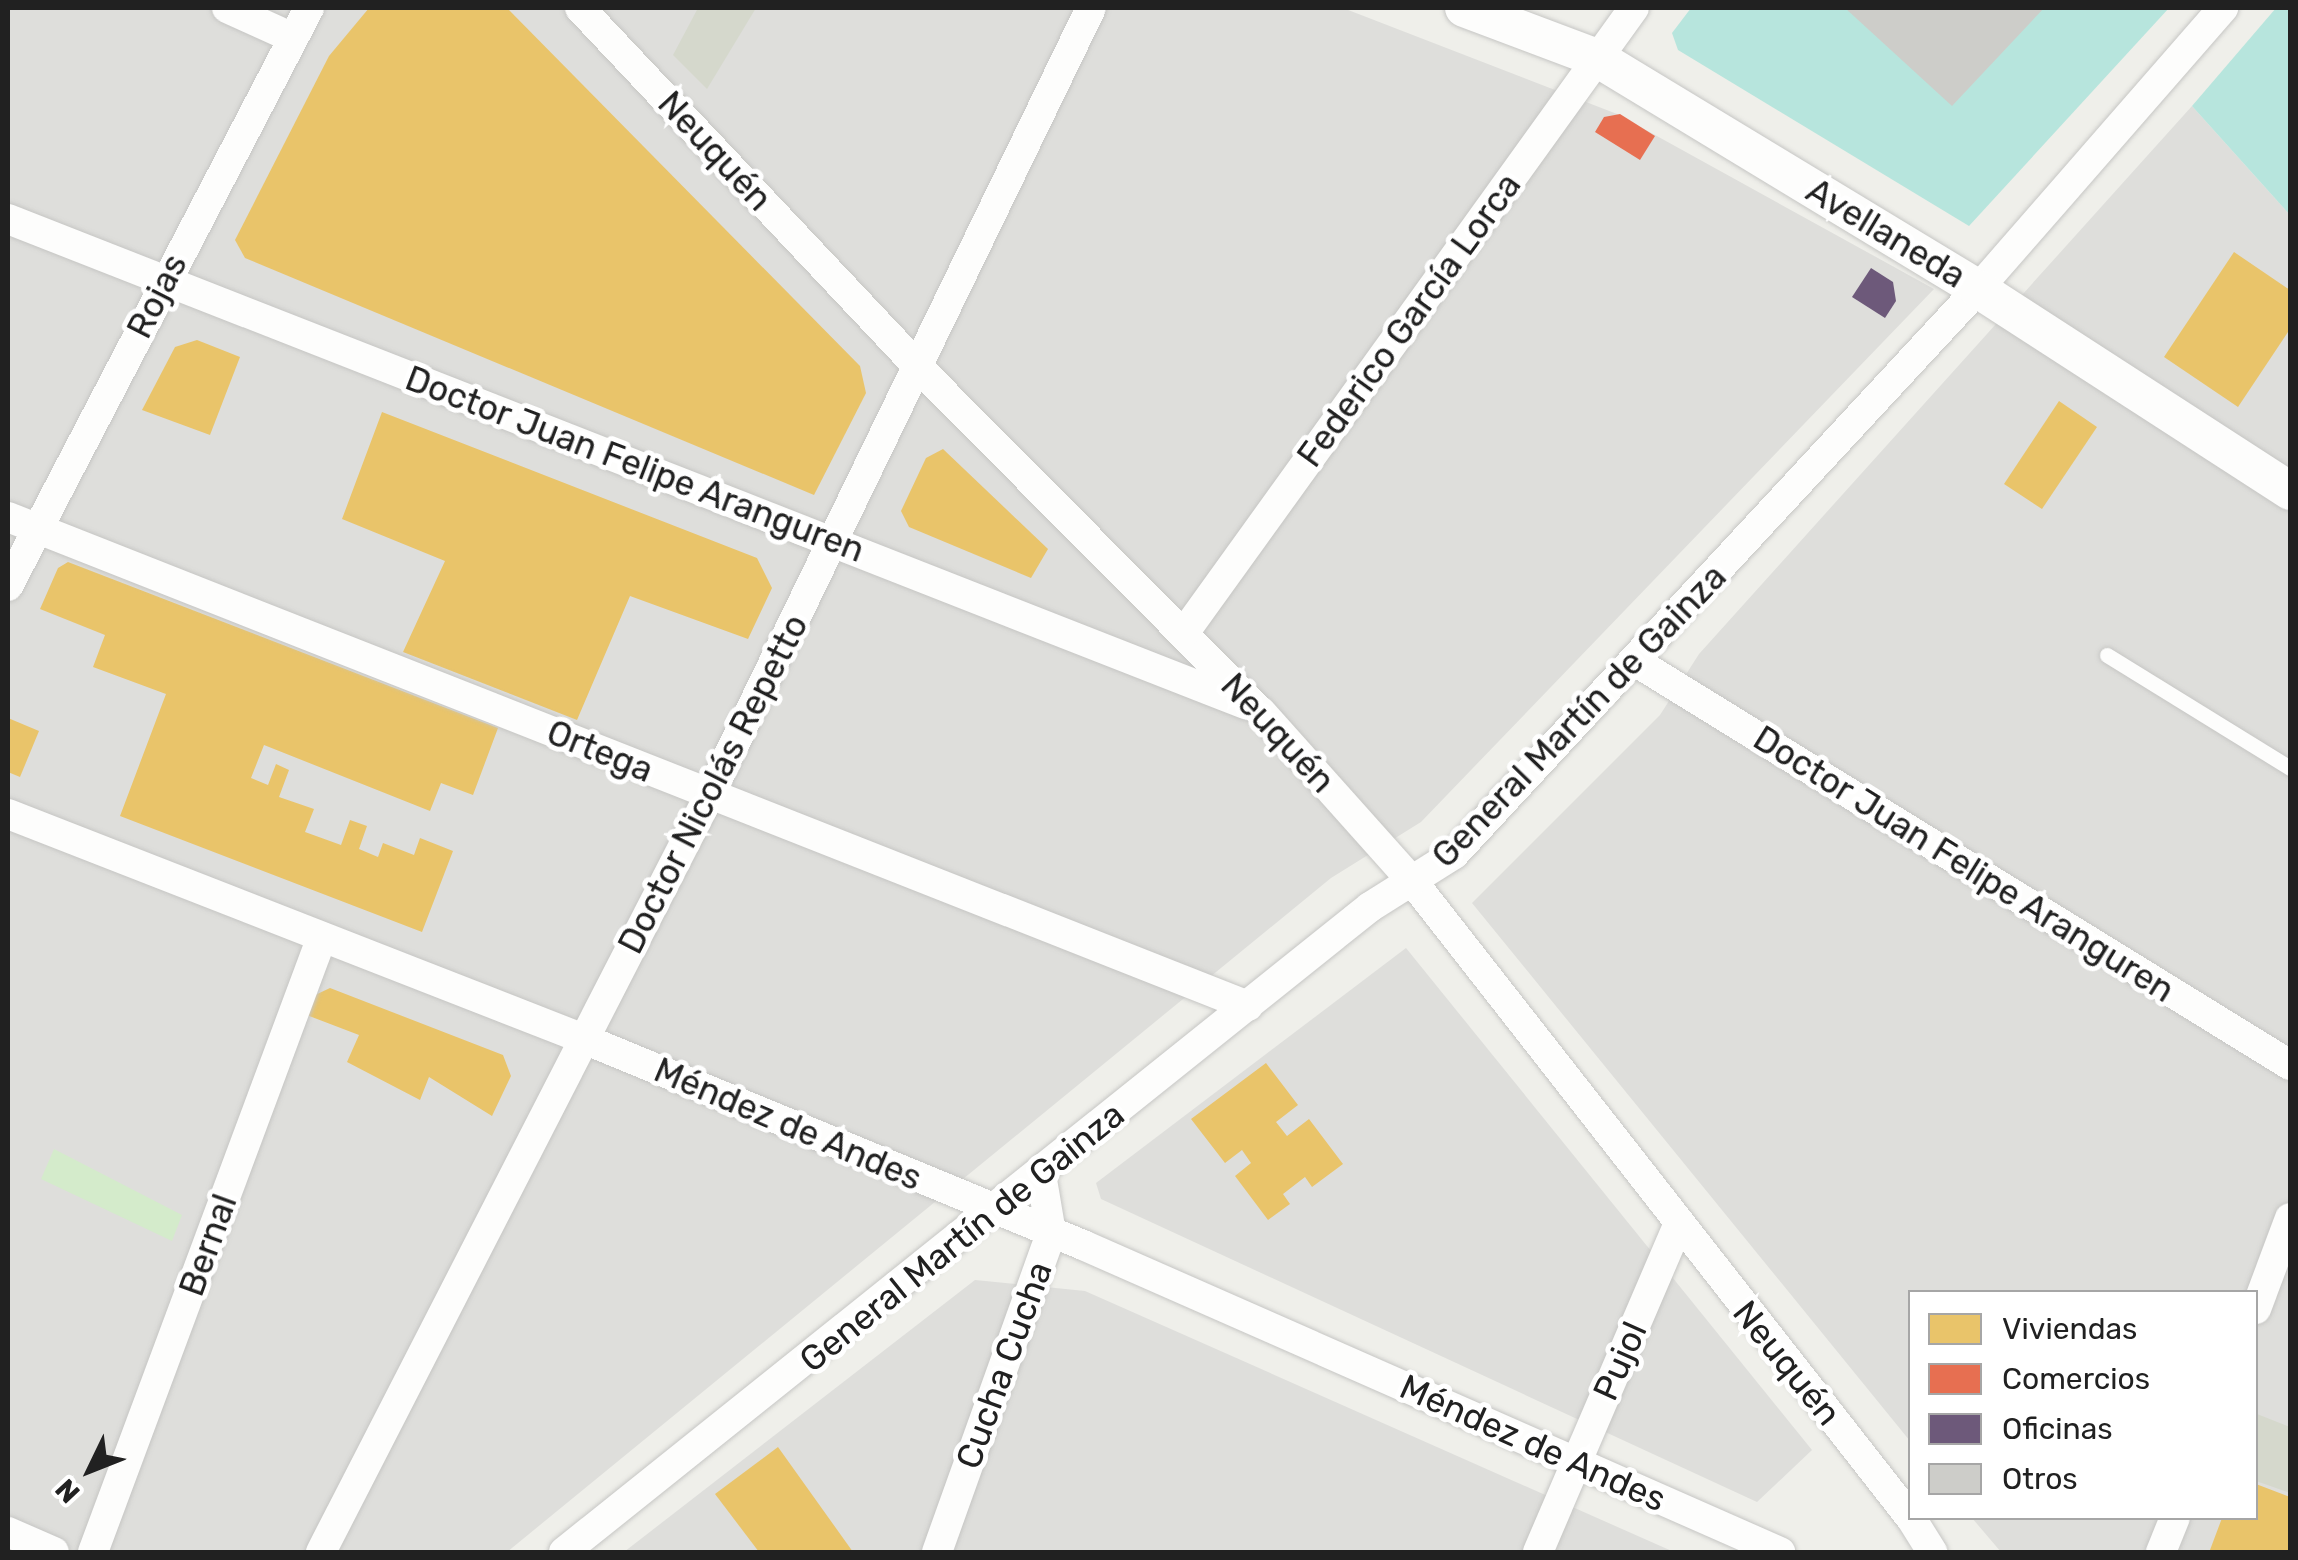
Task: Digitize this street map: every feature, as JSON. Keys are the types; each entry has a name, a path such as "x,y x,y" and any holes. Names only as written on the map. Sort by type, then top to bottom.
{"street":[{"path":"226,8 293,38"},
{"name":"Rojas","path":"8,586 309,8"},
{"name":"Neuquén","path":"580,8 918,367 1261,712 1412,882 1908,1513"},
{"name":"Doctor Nicolás Repetto","path":"321,1552 710,794 1090,8"},
{"name":"Avellaneda","path":"1464,8 1597,58 1978,289 2290,492"},
{"name":"Federico García Lorca","path":"1184,634 1634,8"},
{"name":"General Martín de Gainza","path":"564,1552 1370,907 1454,854 1638,663 1978,289 2223,8"},
{"name":"Doctor Juan Felipe Aranguren","path":"8,219 1261,712"},
{"name":"Ortega","path":"8,516 1248,1006"},
{"name":"Doctor Juan Felipe Aranguren","path":"1638,663 2290,1065"},
{"name":"Méndez de Andes","path":"8,814 584,1039 996,1210 1780,1552"},
{"name":"Bernal","path":"93,1552 322,937"},
{"name":"Cucha Cucha","path":"937,1552 1051,1233 1041,1174"},
{"path":"2258,1304 2290,1218"},
{"name":"Pujol","path":"1538,1552 1678,1225"},
{"name":"Neuquén","path":"1913,1520 1932,1552"},
{"path":"2161,1552 2174,1520"},
{"path":"8,1532 54,1552"}],"lane":[{"path":"2107,655 2290,768"}],"shaded area":[{"path":"8,8 1343,8 1617,114 1934,289 1421,822 1331,878 507,1552 8,1552"},
{"path":"698,8 756,8 707,89 673,55"},
{"path":"1691,8 2169,8 1969,226 1678,50 1672,33"},
{"path":"2276,8 2290,8 2290,215 2192,106"},
{"path":"2192,106 2290,215 2290,1552 2001,1552 1974,1520 2258,1520 2258,1290 1908,1290 1908,1439 1472,903 1660,715 1699,654"},
{"path":"1406,948 1812,1450 1757,1502 1101,1199 1096,1183"},
{"path":"975,1280 1085,1291 1674,1552 624,1552"},
{"path":"2258,1414 2290,1427 2290,1493 2258,1482"}],"green space":[{"path":"54,1149 182,1215 172,1241 41,1179"}],"building: Viviendas":[{"path":"369,8 507,8 860,366 866,393 814,495 245,258 235,240 329,56"},
{"path":"2234,252 2290,290 2290,329 2238,407 2164,357"},
{"path":"197,340 240,357 210,435 142,410 175,347"},
{"path":"2059,401 2097,427 2042,509 2004,484"},
{"path":"382,412 757,558 772,588 748,639 630,596 577,720 403,652 445,561 342,519"},
{"path":"943,449 1048,549 1031,578 909,527 901,511 926,458"},
{"path":"68,562 498,728 473,795 441,783 430,811 264,745 251,778 268,785 276,764 289,770 279,797 314,809 305,832 341,845 350,820 367,826 359,849 378,857 383,843 414,855 420,838 453,851 422,932 120,816 166,694 93,667 105,635 40,609 58,568"},
{"path":"8,718 39,731 20,777 8,772"},
{"path":"330,988 503,1055 511,1076 492,1116 429,1077 420,1100 347,1062 359,1035 304,1014 313,996"},
{"path":"1266,1063 1298,1105 1276,1122 1287,1136 1309,1119 1343,1164 1312,1187 1305,1177 1283,1194 1290,1204 1268,1220 1235,1176 1251,1163 1242,1150 1225,1163 1191,1119"},
{"path":"778,1447 853,1552 759,1552 715,1494"},
{"path":"2258,1485 2290,1497 2290,1552 2210,1550 2221,1520 2258,1520"}],"building: Comercios":[{"path":"1620,114 1655,136 1640,160 1595,132 1604,117"}],"building: Oficinas":[{"path":"1871,268 1893,282 1896,301 1885,318 1852,297"}],"building: Otros":[{"path":"1845,8 2044,8 1952,106"}]}
